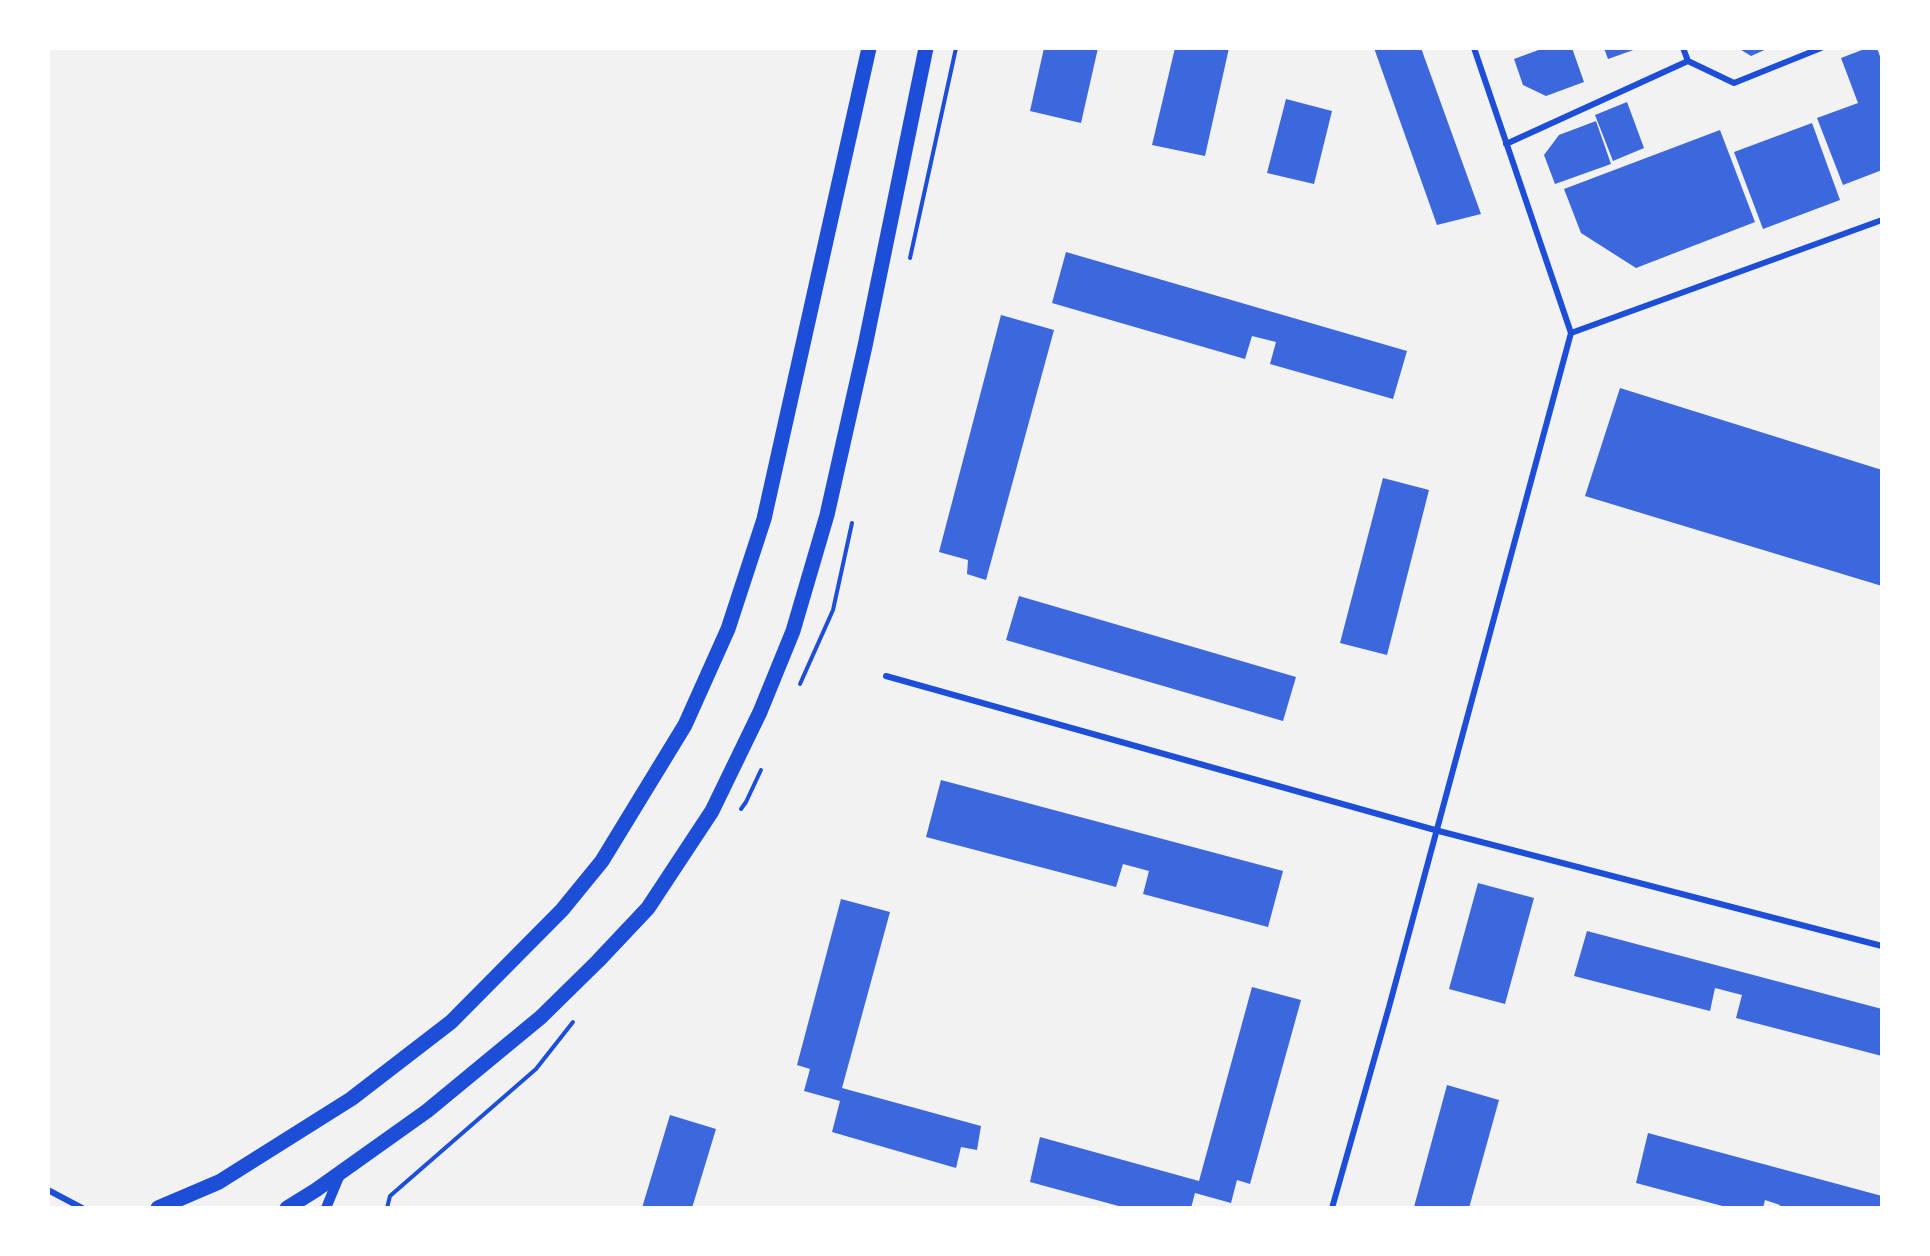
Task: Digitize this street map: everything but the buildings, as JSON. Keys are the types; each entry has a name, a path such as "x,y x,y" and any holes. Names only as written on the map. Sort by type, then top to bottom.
{"main road":[{"path":"158,1208 219,1182 351,1099 451,1022 562,910 608,851 685,725 728,629 764,519 869,48"},
{"path":"287,1208 427,1111 541,1017 598,962 648,908 712,812 760,712 793,632 827,515 865,346 926,48"}],"street":[{"path":"1332,1208 1571,333 1474,48"},
{"path":"1683,48 1688,62 1734,83 1821,48"},
{"path":"1506,144 1688,62"},
{"path":"1571,333 1882,219"},
{"path":"886,676 1436,830 1882,946"},
{"path":"326,1208 341,1172"},
{"path":"48,1190 82,1208"}],"path":[{"path":"910,259 956,48"},
{"path":"799,685 833,610 853,516"},
{"path":"739,812 766,760"},
{"path":"387,1208 390,1196 536,1069 579,1014"}]}
